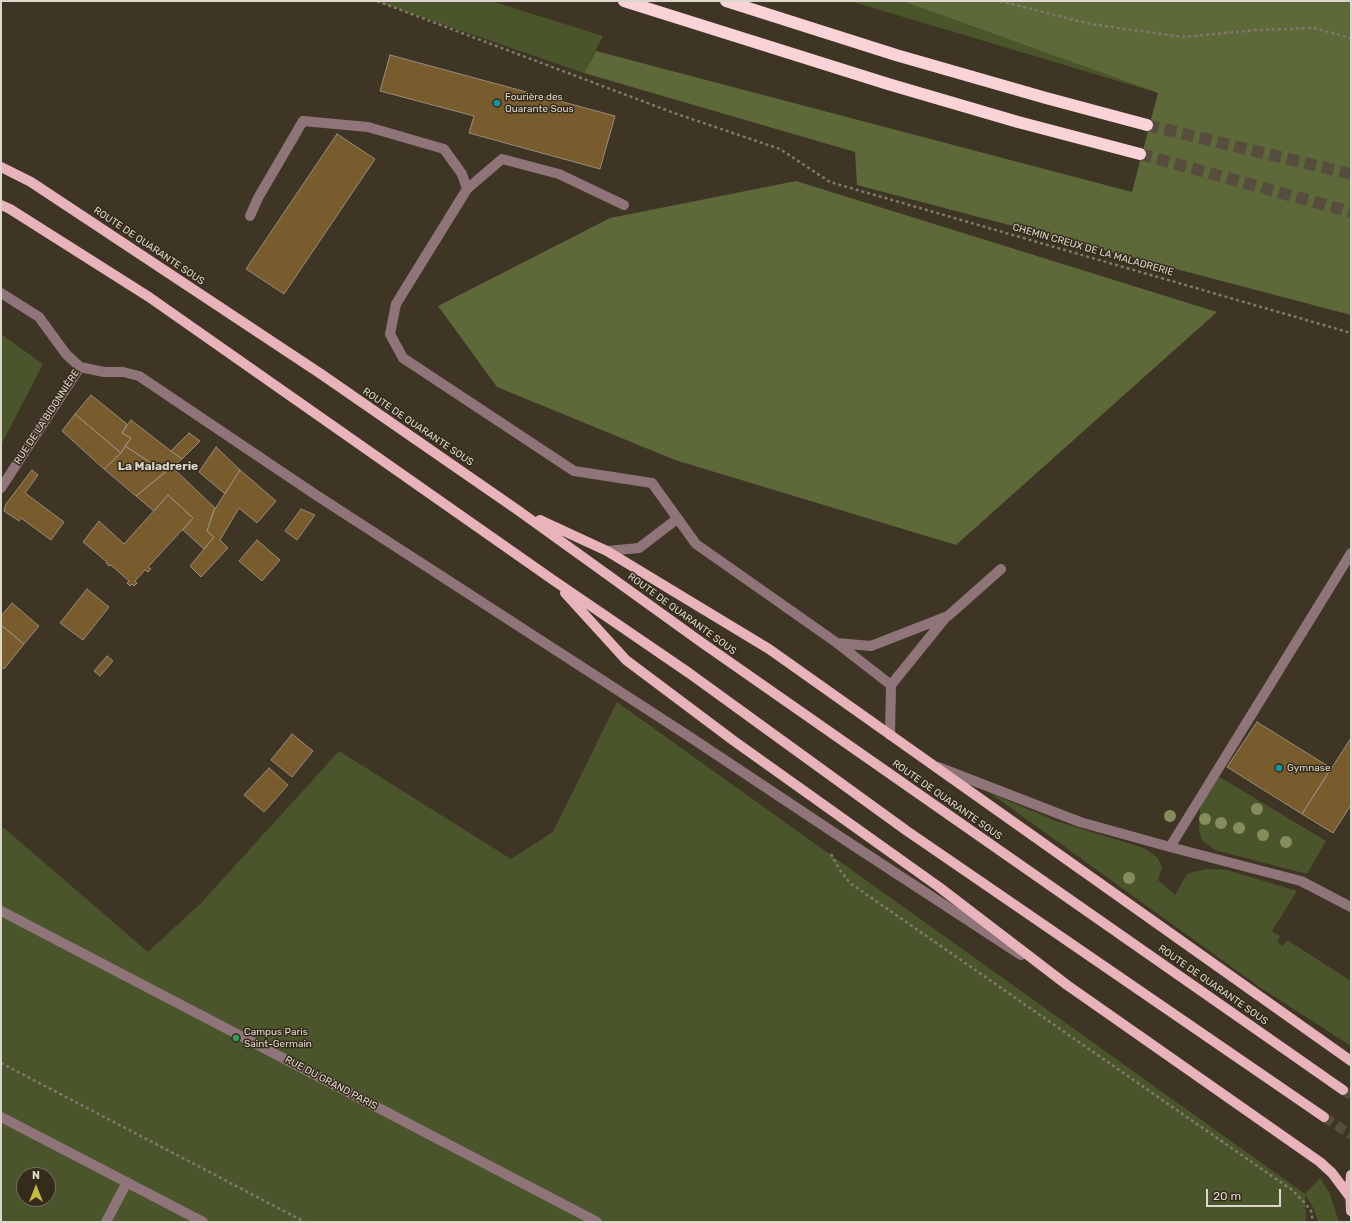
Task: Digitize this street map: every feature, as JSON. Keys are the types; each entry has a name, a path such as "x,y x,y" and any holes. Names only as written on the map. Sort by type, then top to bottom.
{"highway":[{"path":"624,1 888,84 1018,122 1140,154"},
{"path":"726,1 911,59 1147,125"}],"main road":[{"name":"ROUTE DE QUARANTE SOUS","path":"1,167 31,182 321,374 519,511 720,656 1343,1090"},
{"path":"1,205 149,297 553,580 689,673 907,831 1324,1117"},
{"path":"519,511 607,551 769,649 1351,1061"},
{"path":"553,580 626,660 734,741 939,886 1067,985 1320,1162 1336,1178 1350,1197"},
{"path":"1351,1175 1351,1211"}],"street":[{"path":"250,216 258,198 302,121 368,127 444,149 462,174 467,189"},
{"path":"624,205 559,174 502,159 467,189 396,304 390,334 403,358 574,471 652,483 696,544 838,643 891,686"},
{"path":"1,293 39,317 66,354 80,367 104,372 123,372 139,376 316,495 674,727 1067,985"},
{"name":"RUE DE LA BIDONNIÈRE","path":"1,488 80,367"},
{"path":"607,551 639,548 677,519"},
{"path":"1170,847 1351,553"},
{"path":"890,735 891,686 948,616 1001,569"},
{"path":"838,643 871,646 948,616"},
{"path":"929,763 1080,822 1300,881 1351,907"},
{"name":"RUE DU GRAND PARIS","path":"1,911 597,1222"},
{"path":"1,1117 202,1222"},
{"path":"106,1222 127,1182"}],"path":[{"name":"CHEMIN CREUX DE LA MALADRERIE","path":"377,1 674,113 780,150 830,182 1351,333"},
{"path":"1000,1 1090,24 1182,37 1257,30 1314,28 1351,38"},
{"path":"829,851 839,869 850,883 1292,1190 1311,1211 1313,1222"},
{"path":"1,1064 305,1222"}],"green space":[{"path":"375,1 491,1 603,36 584,73"},
{"path":"850,1 902,1 1158,93"},
{"path":"902,1 1351,1 1351,315 857,185 855,152 584,73 596,51 1132,192 1158,93"},
{"path":"796,181 1217,312 956,545 675,460 497,387 438,306 610,218"},
{"path":"1,334 43,364 1,445"},
{"path":"617,702 1305,1194 1320,1178 1329,1192 1339,1222 1318,1222 1314,1209 1305,1195 1306,1222 1,1222 1,827 148,952 201,903 339,751 511,859 553,832"},
{"path":"1218,776 1326,841 1307,874 1215,850 1204,842 1201,838 1199,828 1200,803"},
{"path":"990,793 1056,821 1144,848 1158,858 1162,868 1158,880 1175,895 1187,874 1207,869 1227,870 1297,891 1272,931 1280,936 1277,942 1283,946 1287,940 1351,981 1351,1046 1258,986"}],"building":[{"name":"Fourière des Quarante Sous","path":"390,55 615,116 600,169 469,133 474,116 380,91"},
{"path":"337,134 375,159 284,294 246,269"},
{"path":"91,395 127,424 122,433 131,438 121,453 75,414"},
{"path":"75,414 121,453 104,469 62,431"},
{"path":"131,420 182,459 165,472 125,446 131,438 122,433"},
{"path":"189,433 200,441 182,459 171,451"},
{"path":"125,446 165,472 136,496 104,469 121,453"},
{"path":"216,447 240,470 225,494 199,472"},
{"path":"172,467 215,508 207,531 214,537 204,549 183,530 193,518 168,495 154,511 136,496"},
{"path":"32,470 38,475 25,493 64,522 51,540 21,518 19,521 4,511 6,504"},
{"path":"240,470 276,501 257,523 239,508 220,540 228,548 201,577 190,566 214,537 207,531 213,512"},
{"path":"168,495 193,518 148,567 151,569 148,572 145,570 135,581 137,583 134,586 132,584 130,586 127,583 129,581 111,565 109,566 106,563 107,562 83,542 99,521 124,544"},
{"path":"301,509 315,515 297,540 285,531"},
{"path":"257,540 280,560 262,581 239,561"},
{"path":"87,589 109,607 83,640 60,623"},
{"path":"12,603 39,626 24,644 1,625 1,616"},
{"path":"1,625 24,644 4,669 1,667"},
{"path":"107,656 113,661 100,676 94,671"},
{"name":"Gymnase","path":"1257,722 1331,768 1302,814 1227,767"},
{"path":"292,734 313,751 292,777 271,760"},
{"path":"1351,738 1351,805 1333,833 1302,814"},
{"path":"269,768 288,785 264,812 244,795"}],"tunnel":[{"path":"1147,125 1351,174"},
{"path":"1140,154 1351,212"},
{"path":"1343,1090 1351,1095"},
{"path":"1324,1117 1351,1135"}],"place":[{"name":"Fourière des Quarante Sous","path":"497,103"},
{"name":"Gymnase","path":"1279,768"},
{"name":"Campus Paris Saint-Germain","path":"236,1038"}],"district":[{"name":"La Maladrerie","path":"158,467"}]}
